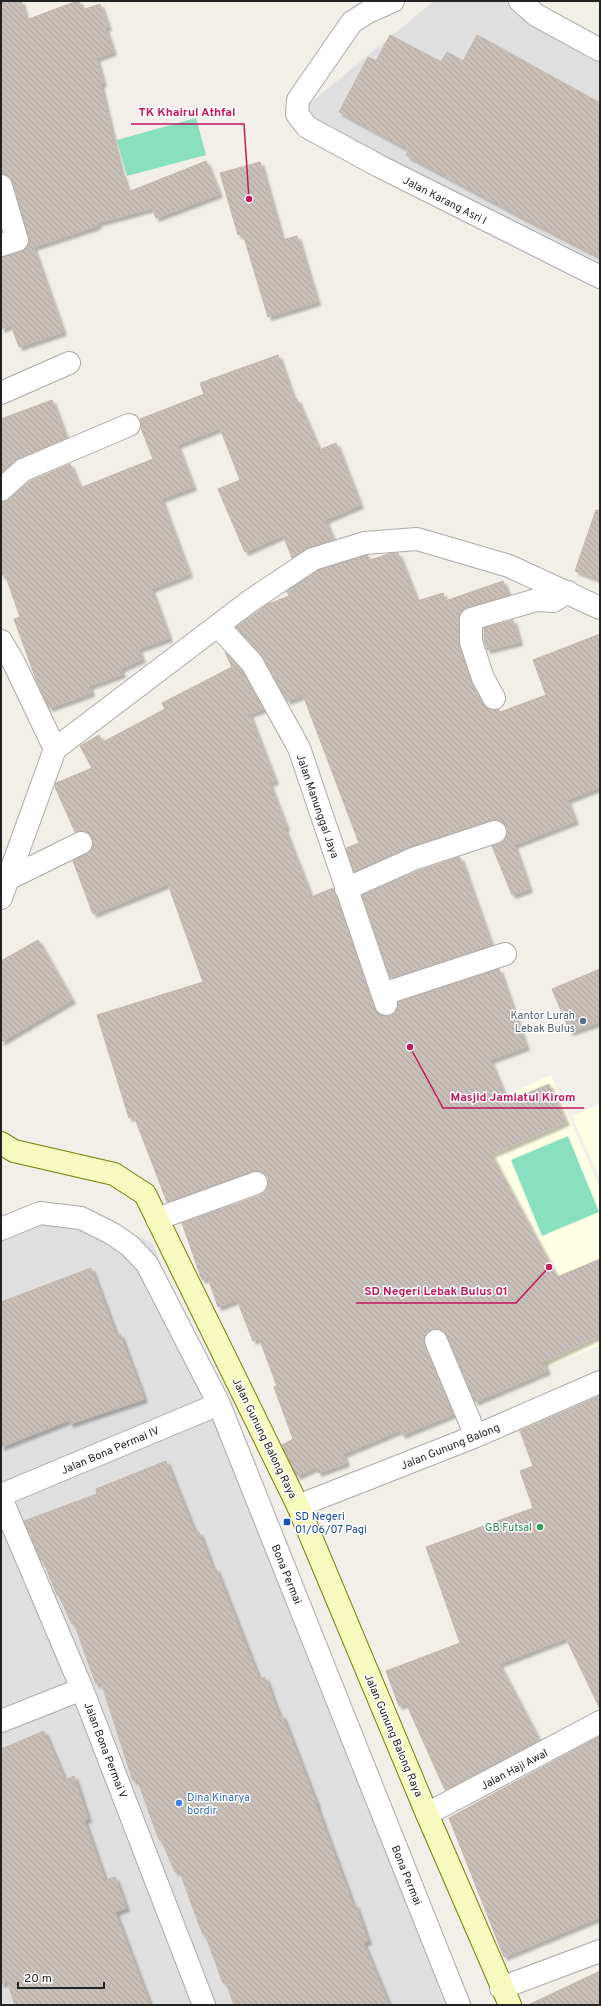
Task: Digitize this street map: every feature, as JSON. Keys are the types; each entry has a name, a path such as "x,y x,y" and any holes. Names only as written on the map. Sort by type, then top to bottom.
{"street":[{"name":"Jalan Karang Asri I","path":"393,1 368,12 352,22 298,100 297,114 307,127 378,166 600,277"},
{"path":"520,1 536,15 600,50"},
{"path":"1,186 17,240 1,245"},
{"path":"1,394 69,363"},
{"path":"1,490 23,470 129,425"},
{"path":"4,888 55,749 218,626 313,559 366,543 418,539 509,566 600,608"},
{"path":"494,698 483,678 471,642 471,619 536,600 553,601 568,592"},
{"name":"Jalan Manunggal Jaya","path":"218,626 252,663 299,748 384,999 505,954"},
{"path":"1,641 13,661 55,749"},
{"path":"346,889 412,859 496,832"},
{"path":"4,888 82,843"},
{"name":"Jalan Gunung Balong Raya","path":"1,1143 14,1151 114,1174 145,1194 298,1506 505,1997"},
{"path":"157,1219 256,1183"},
{"name":"Bona Permai","path":"1,1229 40,1213 81,1218 107,1230 130,1246 147,1264 219,1404 458,2005"},
{"path":"436,1341 476,1436"},
{"name":"Jalan Gunung Balong","path":"298,1506 476,1436 600,1382"},
{"name":"Jalan Bona Permai IV","path":"1,1496 219,1404"},
{"name":"Jalan Bona Permai V","path":"1,1496 82,1689 204,2005"},
{"path":"1,1721 82,1689"},
{"name":"Jalan Haji Awal","path":"427,1814 600,1722"},
{"path":"505,1997 600,1951"}],"shaded area":[{"path":"434,1 514,1 600,50 600,277 297,114"},
{"path":"551,1075 600,1189 600,1345 550,1366 450,1179 420,1134"},
{"path":"600,1104 600,1178 572,1116"},
{"path":"89,1210 153,1244 213,1404 473,2005 1,2005 1,1236"}],"green space":[{"path":"196,118 206,155 127,176 117,140"},
{"path":"568,1136 599,1212 542,1236 511,1160"}],"building":[{"path":"1,1 21,1 26,20 77,1 79,1 82,10 100,4 108,27 105,28 113,52 96,58 103,83 100,84 121,173 128,192 206,161 219,194 156,218 152,208 97,223 97,226 33,247 63,332 19,347 11,325 1,329 1,257 21,252 26,248 29,242 13,182 9,177 2,174 1,170"},
{"path":"390,35 441,62 447,52 463,61 477,35 600,103 600,257 406,155 409,150 339,112 368,57 376,61"},
{"path":"260,162 282,240 297,236 317,302 268,317 243,234 238,235 220,173"},
{"path":"278,355 294,400 297,399 319,450 336,443 360,505 325,520 333,540 309,547 292,558 283,535 245,552 218,489 240,480 220,428 177,445 193,487 161,499 189,574 151,589 169,638 138,649 142,659 120,669 122,674 89,686 91,693 49,708 37,682 14,619 20,617 5,574 1,576 1,502 9,499 30,481 70,464 80,488 153,459 141,428 140,419 204,394 200,383"},
{"path":"52,400 66,438 18,459 1,473 1,419"},
{"path":"596,510 600,510 600,580 575,571"},
{"path":"398,553 417,601 443,593 445,601 503,581 508,595 467,607 461,612 458,619 459,646 472,684 483,704 488,709 498,709 500,712 546,695 533,660 600,634 600,787 567,800 575,821 514,845 529,889 512,895 492,846 504,841 507,834 507,828 504,823 497,820 491,820 409,847 354,872 346,848 359,843 303,695 287,701 263,657 236,627 268,604 289,596 287,591 318,570 367,555 371,560 388,554"},
{"path":"513,620 519,642 487,650 484,640 484,628"},
{"path":"225,652 242,670 263,709 249,714 275,781 269,783 286,827 284,828 311,897 333,888 374,1008 378,1013 384,1016 390,1016 396,1012 398,1002 499,969 526,1047 490,1060 507,1102 549,1084 566,1122 491,1154 557,1277 600,1259 600,1335 543,1362 547,1371 475,1402 444,1331 438,1329 431,1330 426,1333 424,1346 453,1414 402,1435 400,1430 343,1454 346,1463 318,1473 316,1467 297,1476 282,1445 293,1439 274,1387 277,1386 259,1338 253,1341 237,1300 218,1307 208,1278 202,1280 182,1223 261,1195 266,1191 268,1186 268,1178 264,1173 252,1171 167,1202 134,1116 129,1118 97,1015 203,982 168,884 93,914 73,861 91,850 93,844 92,838 88,833 82,831 75,832 55,787 56,783 92,768 80,746 99,735 103,742 165,709 162,703 232,667"},
{"path":"460,857 491,945 390,978 362,895 418,871"},
{"path":"38,940 72,1000 1,1042 1,961"},
{"name":"Kantor Lurah Lebak Bulus","path":"600,969 600,1022 570,1032 552,989"},
{"path":"91,1268 116,1335 120,1334 144,1399 70,1424 69,1420 1,1447 1,1302"},
{"path":"600,1396 600,1709 566,1638 499,1664 539,1740 445,1790 406,1703 399,1706 386,1671 460,1643 426,1547 533,1508 520,1471 533,1466 520,1431"},
{"path":"166,1461 195,1533 199,1532 213,1569 216,1569 259,1679 265,1677 279,1716 282,1715 317,1805 353,1905 355,1904 368,1941 363,1942 389,2005 234,2005 226,1982 223,1983 205,1934 203,1935 179,1870 175,1872 161,1839 159,1840 137,1779 133,1781 101,1682 96,1684 74,1623 72,1624 58,1594 57,1595 43,1560 41,1561 24,1521 97,1494 96,1489"},
{"path":"44,1731 65,1780 74,1776 88,1819 84,1820 105,1880 115,1877 126,1908 115,1912 150,2005 15,2005 7,1981 1,1984 1,1749"},
{"path":"600,1736 600,1917 504,1957 449,1818"},
{"path":"600,1971 600,2005 528,2005"}],"place":[{"name":"TK Khairul Athfal","path":"249,199"},
{"name":"Kantor Lurah Lebak Bulus","path":"583,1021"},
{"name":"Masjid Jamiatul Kirom","path":"410,1047"},
{"name":"SD Negeri Lebak Bulus 01","path":"549,1267"},
{"name":"SD Negeri 01/06/07 Pagi","path":"287,1522"},
{"name":"GB Futsal","path":"540,1527"},
{"name":"Dina Kinarya bordir","path":"179,1803"}]}
